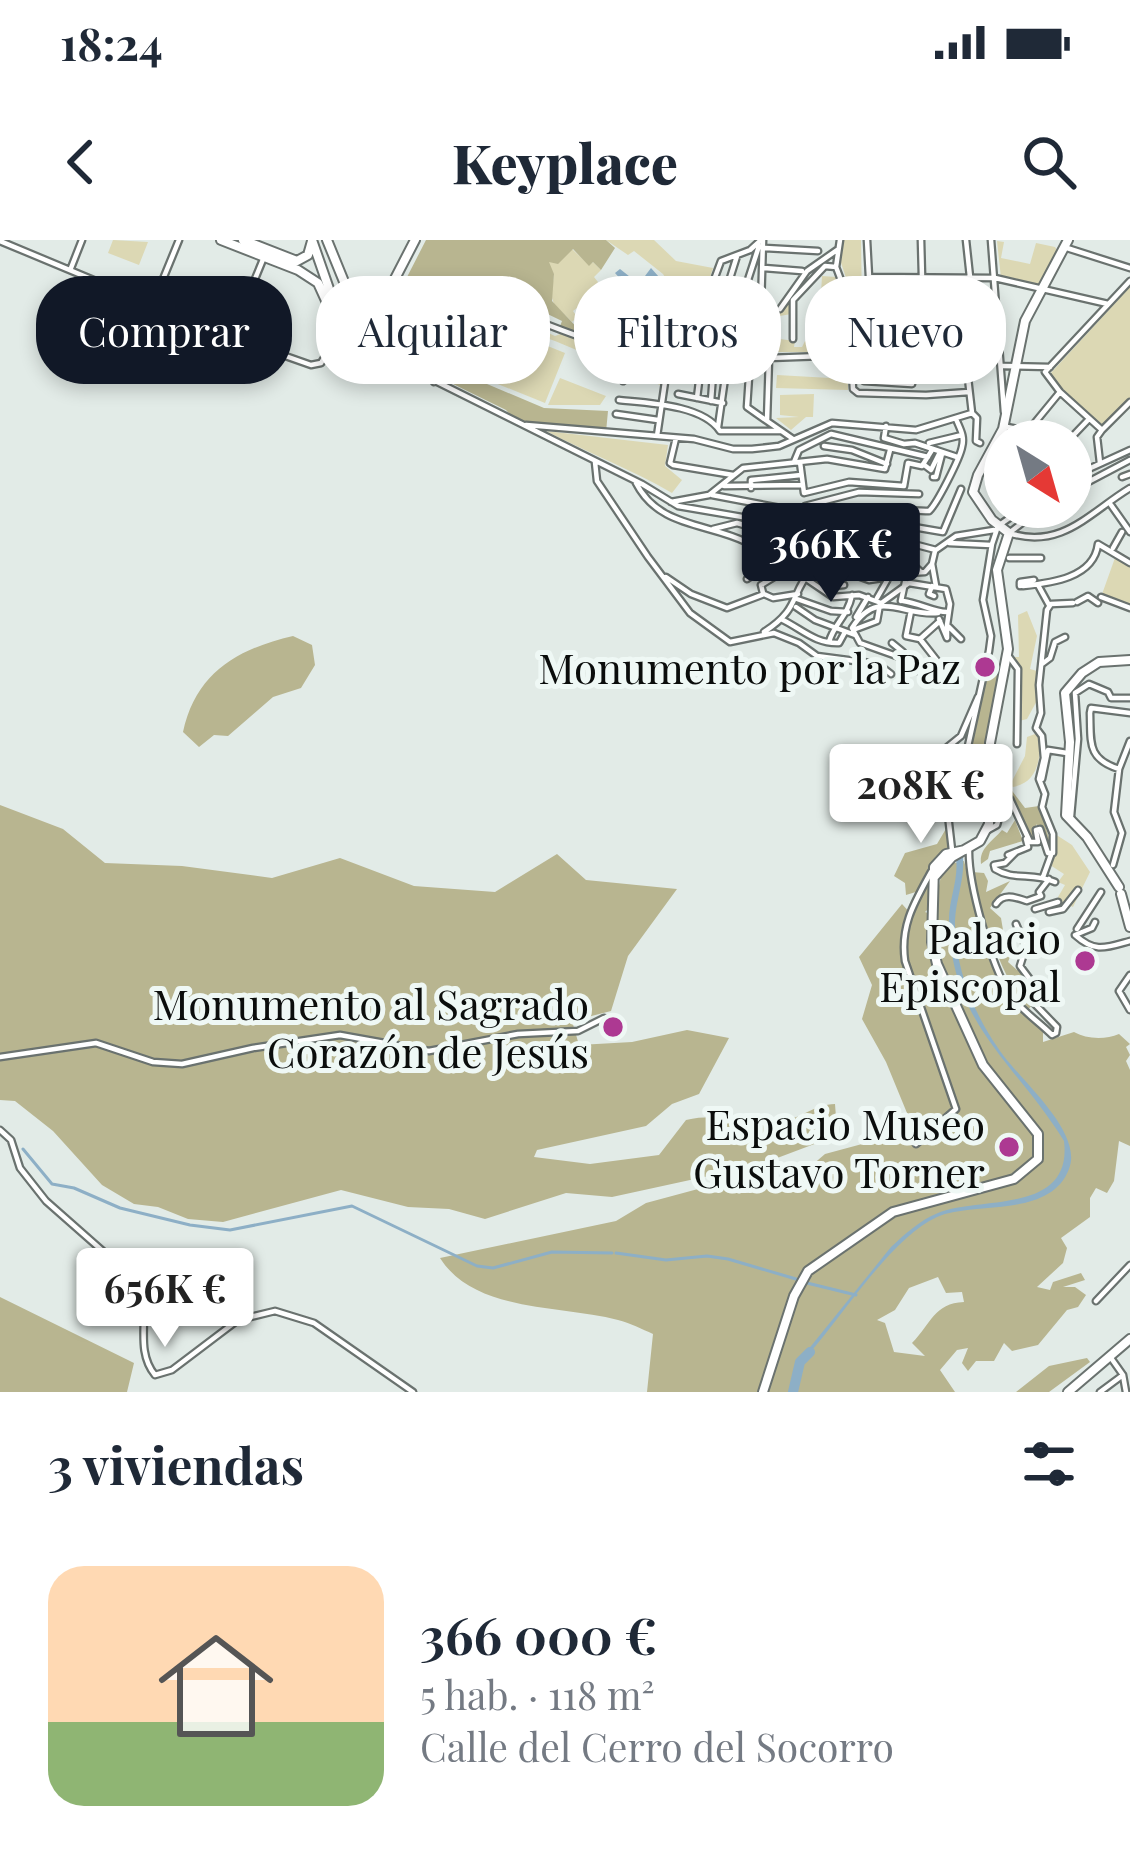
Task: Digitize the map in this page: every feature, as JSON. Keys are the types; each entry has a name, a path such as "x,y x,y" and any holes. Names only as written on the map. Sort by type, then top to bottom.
{"street":[{"path":"70,269 82,240"},
{"path":"164,276 178,240"},
{"path":"220,240 316,282"},
{"path":"243,240 297,261 308,255 312,240"},
{"path":"312,240 324,276"},
{"path":"327,240 342,276"},
{"path":"392,276 412,240"},
{"path":"395,276 412,240"},
{"path":"839,276 840,240"},
{"path":"867,240 868,276"},
{"path":"921,240 922,276"},
{"path":"966,240 970,276"},
{"path":"991,240 995,276"},
{"path":"0,241 87,276"},
{"path":"717,276 721,261 762,242 818,251"},
{"path":"762,242 763,276"},
{"path":"718,427 732,329 762,242"},
{"path":"1005,420 1025,321 1066,244 1130,268"},
{"path":"781,307 807,271 838,250"},
{"path":"711,401 716,334 733,294 726,291 736,256"},
{"path":"256,276 264,257"},
{"path":"794,339 793,300 825,266 836,267"},
{"path":"764,268 802,271"},
{"path":"1006,281 1108,304"},
{"path":"1102,430 1045,375 1130,281"},
{"path":"1006,285 1012,282"},
{"path":"766,421 769,358 805,355"},
{"path":"1006,362 1050,367"},
{"path":"436,384 668,502 812,529 824,517 898,509 929,511 943,494 962,448 956,419"},
{"path":"657,436 666,384"},
{"path":"697,398 699,384"},
{"path":"749,384 747,407 793,439"},
{"path":"854,384 858,393 969,392"},
{"path":"968,384 980,443"},
{"path":"1003,384 1004,420"},
{"path":"1037,420 1060,392"},
{"path":"678,394 723,404"},
{"path":"619,400 660,405 713,420 720,431 780,431"},
{"path":"1100,463 1096,437 1130,402"},
{"path":"519,425 752,449 779,446 832,423 930,429 972,413"},
{"path":"616,414 658,420"},
{"path":"886,426 884,438 908,463 926,461 958,432"},
{"path":"803,489 799,450 822,437 844,435 926,461 931,470 935,450"},
{"path":"822,437 826,459"},
{"path":"676,438 673,465 733,475"},
{"path":"884,438 957,457"},
{"path":"824,446 852,450 887,464"},
{"path":"709,495 742,468 752,449"},
{"path":"933,477 937,477 935,450"},
{"path":"1092,467 1130,450"},
{"path":"742,468 826,459 886,469 894,451"},
{"path":"1092,479 1130,460"},
{"path":"595,462 597,481 690,613 730,642 742,643 763,634 782,619 797,600 807,574"},
{"path":"721,485 803,489 850,482 904,485 908,463"},
{"path":"984,464 973,492 984,506"},
{"path":"1122,477 1130,473"},
{"path":"751,488 751,480 801,475"},
{"path":"635,483 669,518 762,549 776,569 854,575 899,561 911,563 921,573"},
{"path":"1092,517 1130,488"},
{"path":"934,596 929,594 934,586 932,564 961,489"},
{"path":"668,502 709,495 806,509 859,492 919,494"},
{"path":"1111,505 1126,531 1114,552"},
{"path":"713,529 737,523 814,545 840,531 875,542"},
{"path":"856,534 902,525 943,532"},
{"path":"818,554 838,544 863,546 898,539 938,548 956,536 1006,528"},
{"path":"1002,530 1028,539 1069,528"},
{"path":"965,754 991,636 983,600 992,544 1002,530"},
{"path":"988,830 988,742 1007,654 997,581 1002,530"},
{"path":"748,579 773,561 782,536"},
{"path":"1021,557 1028,539"},
{"path":"948,542 992,544"},
{"path":"814,545 827,560 847,560 838,544"},
{"path":"1021,586 1088,567 1096,559 1098,544 1130,563"},
{"path":"1009,557 1041,558"},
{"path":"916,584 932,564"},
{"path":"764,595 761,585 784,571"},
{"path":"854,575 869,580 921,573"},
{"path":"807,574 832,597 922,603 962,638"},
{"path":"899,603 906,574"},
{"path":"827,575 832,586 844,585"},
{"path":"665,576 699,598 727,608 764,595 848,613"},
{"path":"855,621 876,601 889,578"},
{"path":"1036,582 1051,604"},
{"path":"922,675 904,659 864,646 854,632 855,621 876,601 916,584 946,589 948,614"},
{"path":"828,643 848,613 852,595"},
{"path":"1043,627 1043,610 1051,604 1088,596 1130,610"},
{"path":"797,600 844,632 854,632 882,616"},
{"path":"876,601 882,616"},
{"path":"899,603 940,618 948,614"},
{"path":"996,904 1000,898 1017,896 1028,901 1041,896 1049,879 1053,834 1042,807 1044,758 1042,736 1036,728 1041,713 1046,614 1051,604"},
{"path":"906,636 911,611"},
{"path":"920,639 948,614"},
{"path":"863,616 882,616"},
{"path":"782,619 828,643 839,643 844,632"},
{"path":"896,633 920,639 938,662"},
{"path":"763,634 788,638 817,656 878,664 891,674"},
{"path":"1042,664 1050,658 1054,642 1066,637"},
{"path":"892,643 904,659"},
{"path":"1007,654 1018,669 1017,744"},
{"path":"1130,660 1106,661 1086,670 1065,693 1070,753 1066,812 1087,837 1119,893 1130,927"},
{"path":"1071,821 1078,739 1075,693 1089,684 1112,698 1130,698"},
{"path":"929,762 961,736 973,702 981,694"},
{"path":"1119,770 1100,763 1095,755 1091,708 1130,712"},
{"path":"1113,865 1122,833 1114,812 1119,770 1130,741"},
{"path":"1040,784 1048,750 1070,753"},
{"path":"953,854 948,815 958,780"},
{"path":"916,1144 956,1109 905,961 906,920 934,872 997,824 1005,796 1028,847 994,865 995,869 1012,877 1030,874 1049,879"},
{"path":"1027,838 1036,844 1036,830 1040,829 1051,855"},
{"path":"967,850 968,872 1003,982 1013,1000 1052,1035 1058,1027 1028,997 1029,979 1020,966 1026,947 1016,924"},
{"path":"763,1392 794,1296 808,1271 893,1211 1014,1179 1038,1159 1041,1144 1036,1130 977,1055 937,964 932,942 934,872"},
{"path":"1049,912 1078,890"},
{"path":"1077,928 1101,892"},
{"path":"1035,909 1061,906"},
{"path":"1095,922 1075,935 1089,947 1097,950 1130,940"},
{"path":"1130,975 1118,991 1130,1010"},
{"path":"0,1057 95,1043 154,1062 182,1064 340,1035 429,1051 522,1034 578,1031 604,1018"},
{"path":"0,1130 11,1140 20,1168 51,1207 140,1282 145,1300 145,1359 155,1375 176,1368 238,1320 275,1311 318,1326 413,1392"},
{"path":"1096,1301 1130,1265"},
{"path":"1072,1391 1130,1340"},
{"path":"1111,1358 1123,1375 1126,1392"},
{"path":"1100,1392 1123,1375"}],"shaded area":[{"path":"113,240 148,242 139,265 108,253"},
{"path":"426,240 606,240 615,248 601,270 593,262 589,266 573,249 558,264 549,262 554,274 552,301 574,324 574,337 559,329 562,321 550,315 550,276 408,276"},
{"path":"606,240 654,240 676,261 713,268 710,276 664,276 634,251 628,255"},
{"path":"843,240 861,240 862,276 845,276 840,260"},
{"path":"997,241 1004,242 1001,258 1030,264 1036,243 1057,250 1040,286 1001,276"},
{"path":"572,249 601,270 595,276 574,276 572,322 554,304 554,275 548,262"},
{"path":"1130,287 1130,398 1099,427 1049,375"},
{"path":"791,299 791,314 781,316"},
{"path":"550,334 574,338 574,349 550,339"},
{"path":"781,339 795,341 794,347 802,347 805,341 805,352 781,352"},
{"path":"550,347 565,353 545,403 498,384 550,384"},
{"path":"781,375 805,377 805,384 848,384 848,390 776,388"},
{"path":"560,378 606,396 600,405 548,405"},
{"path":"453,384 487,384 544,408 608,411 606,432 519,425 506,410"},
{"path":"814,394 813,417 791,430 776,418 799,417 780,415 780,395"},
{"path":"546,431 668,445 665,466 682,480 672,493"},
{"path":"1116,555 1130,563 1130,608 1101,597"},
{"path":"1027,611 1037,636 1030,669 1037,671 1040,695 1027,719 1019,721 1020,667 1014,657 1019,657 1018,615"},
{"path":"293,636 312,645 315,665 301,688 273,697 228,736 214,735 199,747 183,732 198,694 222,667 254,648"},
{"path":"990,668 998,676 990,743 986,742 974,781 969,781 962,772"},
{"path":"1035,734 1040,745 1036,769 1027,781 1013,787 1027,737"},
{"path":"1007,784 1025,808 1039,806 1053,851 1036,824 1036,840 1030,839"},
{"path":"0,805 63,829 105,863 182,866 272,878 340,858 414,886 495,892 557,854 586,880 677,889 628,956 611,1011 572,1021 579,1045 632,1042 687,1030 729,1038 699,1094 672,1104 646,1126 537,1150 534,1157 590,1164 659,1155 686,1120 781,1121 835,1104 836,1117 826,1119 832,1128 825,1140 759,1165 612,1197 566,1193 485,1219 341,1190 223,1222 188,1219 134,1204 102,1185 53,1131 15,1101 0,1100"},
{"path":"1015,820 1023,841 990,851 981,864 987,846 1002,830 1007,833"},
{"path":"947,827 951,856 925,874 919,891 906,895 905,883 894,876 905,853 937,844"},
{"path":"1055,834 1072,845 1090,872 1073,907 1063,907 1058,897 1065,885 1058,882 1064,874 1050,865"},
{"path":"964,861 979,916 977,927 989,944 1005,994 1043,1030 1043,1042 1074,1032 1096,1038 1119,1034 1130,1044 1126,1061 1130,1146 1119,1141 1114,1181 1107,1193 1096,1188 1090,1198 1090,1217 1061,1238 1067,1248 1063,1263 1037,1287 1050,1290 1053,1282 1081,1273 1085,1280 1063,1287 1075,1287 1086,1295 1038,1345 1012,1351 1004,1343 994,1361 976,1361 968,1371 962,1363 968,1348 957,1350 940,1370 955,1392 647,1392 653,1334 618,1320 497,1298 455,1276 440,1258 616,1221 646,1203 724,1182 770,1188 790,1184 825,1154 914,1130 862,1019 872,985 859,957 902,904 912,915 931,879 930,907 925,912 933,915 941,876 950,864","holes":["938,1277 946,1293 962,1292 964,1302 939,1310 912,1343 925,1356 894,1352 885,1323 877,1320 895,1310 909,1288"]},
{"path":"972,872 984,873 986,892 1010,881 990,908 1001,918 1011,954 1008,962 1017,970 1020,965 1029,978 1026,991 1033,1004 1027,1011 993,944"},
{"path":"0,1297 134,1363 127,1392 0,1392"},
{"path":"1087,1358 1090,1362 1049,1392 1016,1392 1049,1366"}],"water":[{"path":"963,857 955,920 967,987 998,1048 1067,1138 1069,1169 1059,1185 1028,1202 952,1212 919,1228 883,1262 801,1363 891,1247 913,1228 938,1213 1039,1192 1054,1181 1063,1165 1064,1141 990,1041 961,990 949,923 956,858"}],"waterway":[{"path":"23,1149 52,1184 120,1208 190,1225 230,1230 352,1206 477,1266 493,1268 552,1252 612,1253"},
{"path":"616,1253 666,1260 728,1259 796,1279"},
{"path":"807,1283 856,1295"},
{"path":"793,1392 800,1362 810,1352"}],"place":[{"name":"Monumento por la Paz","path":"985,667"},
{"name":"Palacio Episcopal","path":"1085,961"},
{"name":"Monumento al Sagrado Corazón de Jesús","path":"613,1027"},
{"name":"Espacio Museo Gustavo Torner","path":"1009,1147"}]}
